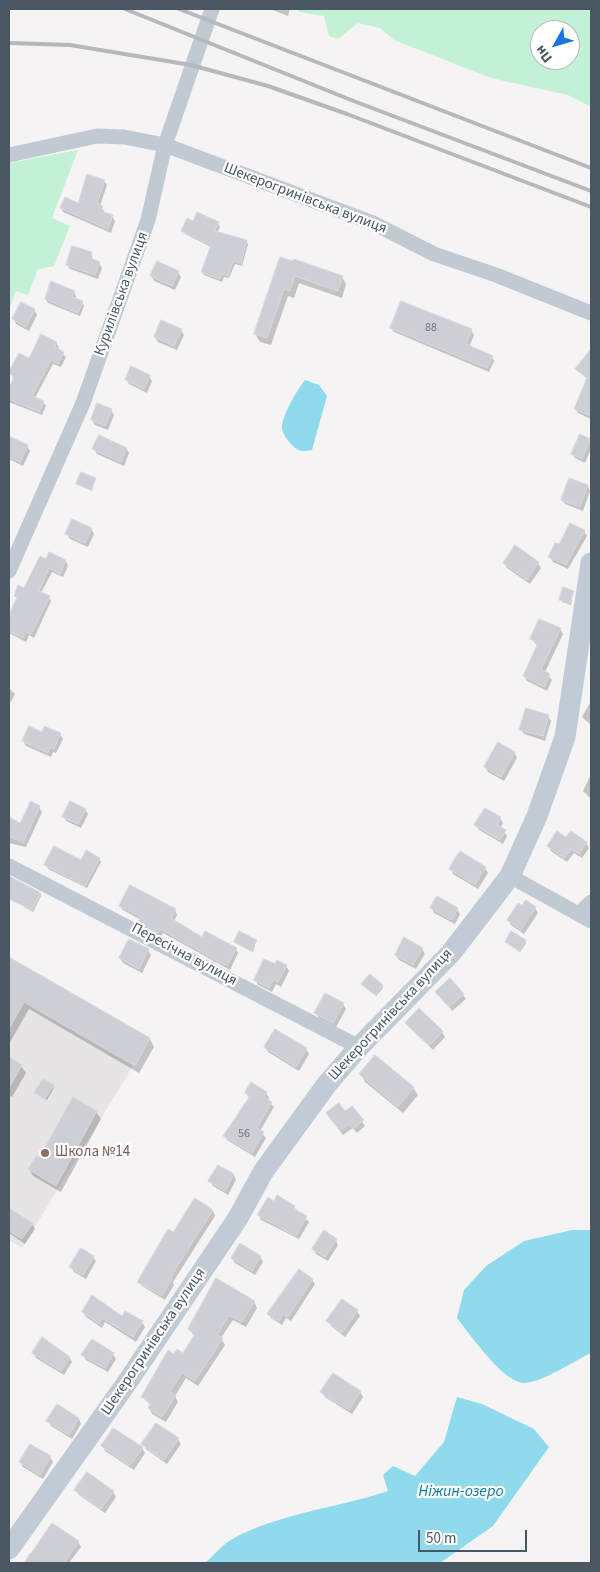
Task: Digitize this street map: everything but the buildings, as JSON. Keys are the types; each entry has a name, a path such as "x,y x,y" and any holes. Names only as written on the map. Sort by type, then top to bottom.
{"street":[{"name":"Курилівська вулиця","path":"9,571 83,403 148,220 165,145 212,9"},
{"name":"Шекерогринівська вулиця","path":"9,155 97,136 124,137 165,145 373,224 434,254 496,275 591,313"},
{"name":"Шекерогринівська вулиця","path":"9,1549 98,1424 238,1218 263,1172 327,1084 358,1047 451,953 510,876 537,816 565,737 591,563"},
{"name":"Пересічна вулиця","path":"9,866 358,1047"},
{"path":"510,876 585,918 591,902"}],"shaded area":[{"name":"Школа №14","path":"9,957 150,1038 22,1248 9,1240"}],"green space":[{"path":"299,9 591,9 591,107 568,95 491,78 394,40 380,28 358,23 338,39 329,36 324,16 299,12"},
{"path":"78,150 52,218 70,226 54,266 38,269 28,295 16,291 9,309 9,163"}],"water":[{"path":"305,380 319,385 327,396 312,450 303,451 296,449 289,442 282,427 291,402"},
{"path":"572,1230 591,1230 591,1353 541,1379 525,1383 517,1381 497,1367 457,1318 464,1290 486,1266 524,1241"},
{"name":"Ніжин-озеро","path":"457,1397 482,1404 534,1429 549,1447 493,1526 440,1563 205,1563 230,1540 252,1530 290,1517 388,1491 383,1475 393,1466 415,1476 444,1442"}],"railway":[{"path":"125,9 351,100 591,191"},
{"path":"179,9 591,168"},
{"path":"9,43 70,45 191,65 268,86 591,207"}],"place":[{"name":"Школа №14","path":"45,1153"}]}
